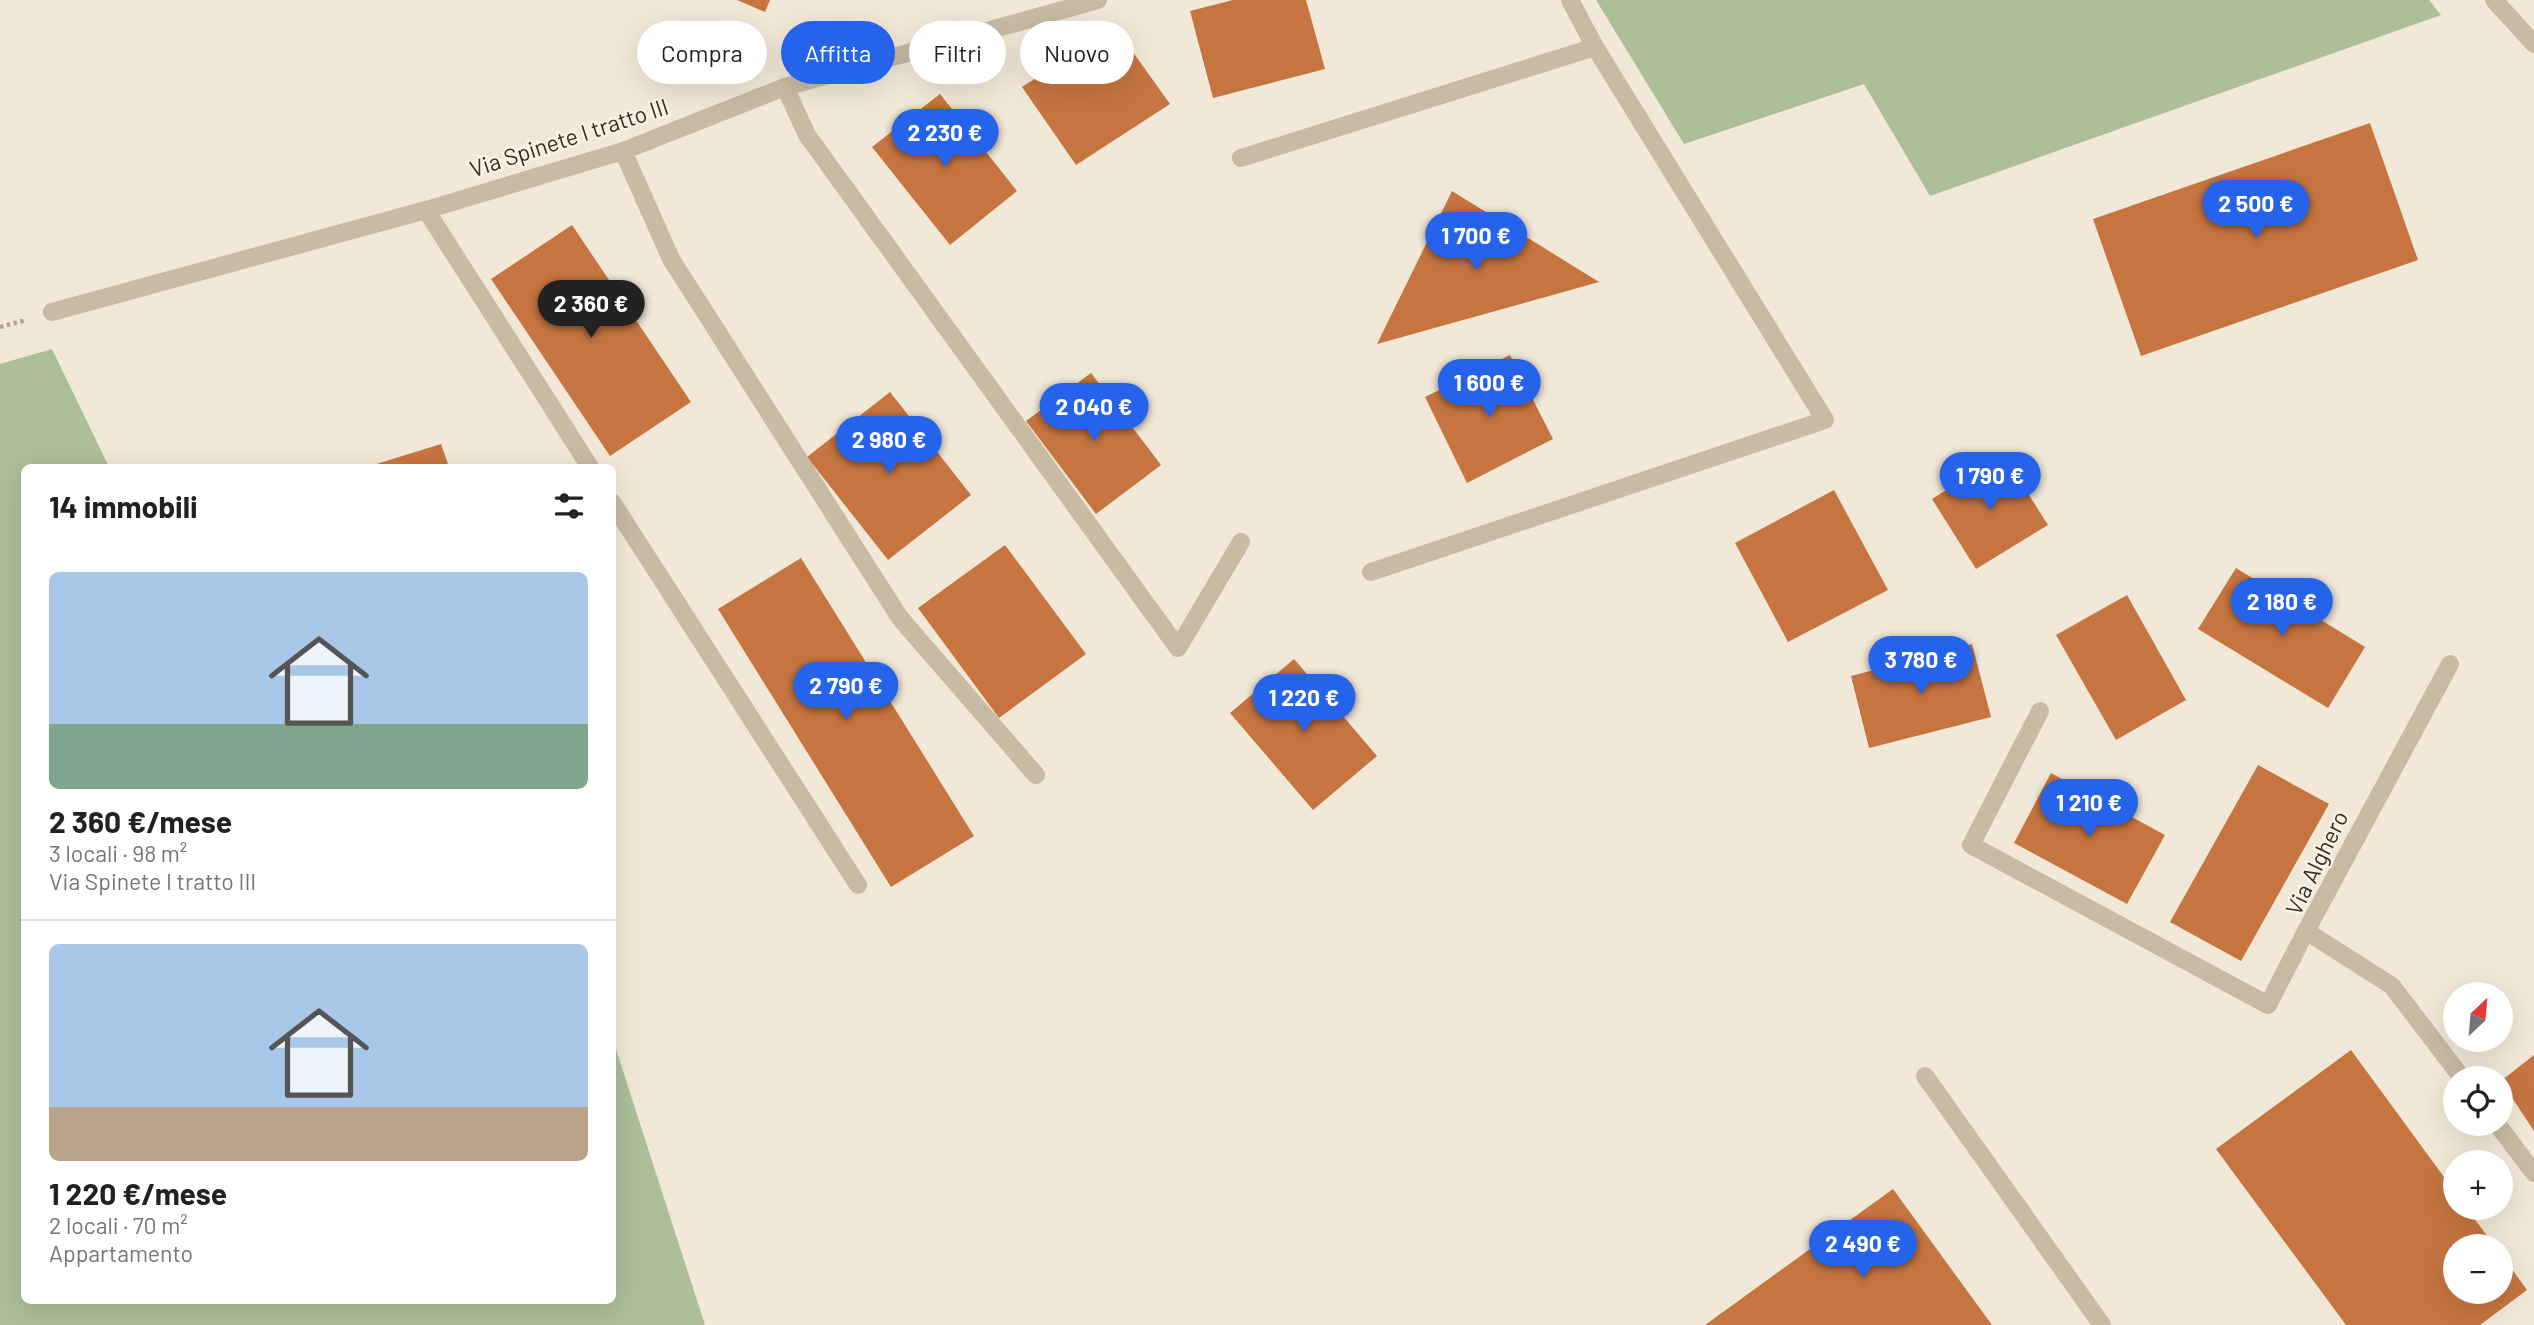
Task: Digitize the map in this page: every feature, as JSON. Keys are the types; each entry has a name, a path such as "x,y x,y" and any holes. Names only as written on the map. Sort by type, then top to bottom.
{"street":[{"name":"Via Spinete I tratto III","path":"52,312 426,210 623,151 785,87 1059,5 1098,0"},
{"path":"1371,572 1825,420 1595,47 1570,0"},
{"path":"2494,0 2534,44"},
{"path":"1241,158 1595,47"},
{"path":"785,87 807,135 1178,648 1241,542"},
{"path":"623,151 671,259 900,618 1036,775"},
{"path":"426,210 588,464"},
{"path":"616,508 858,885"},
{"name":"Via Alghero","path":"2450,664 2306,931 2392,986 2453,1066"},
{"path":"2040,711 1971,845 2268,1005 2306,931"},
{"path":"1925,1076 2102,1325"},
{"path":"2506,1136 2534,1173"}],"green space":[{"path":"1596,0 2429,0 2441,15 1930,196 1864,84 1684,144"},
{"path":"52,349 108,464 21,464 21,1304 616,1304 616,1049 705,1325 0,1325 0,364"}],"building":[{"path":"737,0 770,0 765,12"},
{"path":"1233,0 1306,0 1325,69 1213,98 1190,11"},
{"path":"1134,54 1170,104 1076,165 1022,87 1027,84 1134,84"},
{"path":"940,94 1017,191 950,245 872,147"},
{"path":"2370,123 2418,260 2141,356 2093,219"},
{"path":"1452,191 1599,282 1377,344"},
{"path":"572,225 691,402 610,456 491,279"},
{"path":"1510,355 1553,439 1467,483 1425,397"},
{"path":"1091,373 1161,465 1096,514 1026,421"},
{"path":"890,392 971,495 888,560 807,457"},
{"path":"441,444 448,464 377,464"},
{"path":"2003,454 2048,525 1976,569 1932,499"},
{"path":"1834,490 1888,590 1788,642 1735,543"},
{"path":"1005,545 1086,654 999,718 918,608"},
{"path":"801,558 974,836 891,887 718,609"},
{"path":"2236,568 2365,647 2328,708 2198,629"},
{"path":"2127,595 2186,700 2116,740 2056,635"},
{"path":"1972,644 1991,717 1869,748 1851,676"},
{"path":"1294,659 1377,756 1313,810 1230,713"},
{"path":"2258,765 2329,804 2241,961 2170,922"},
{"path":"2051,773 2165,835 2127,904 2014,843"},
{"path":"2351,1050 2443,1176 2443,1220 2475,1220 2486,1234 2443,1234 2443,1304 2508,1304 2480,1325 2346,1325 2216,1149"},
{"path":"2534,1055 2534,1131 2513,1099 2513,1072"},
{"path":"1893,1189 1992,1325 1705,1325"},
{"path":"2513,1271 2527,1290 2513,1300"}]}
